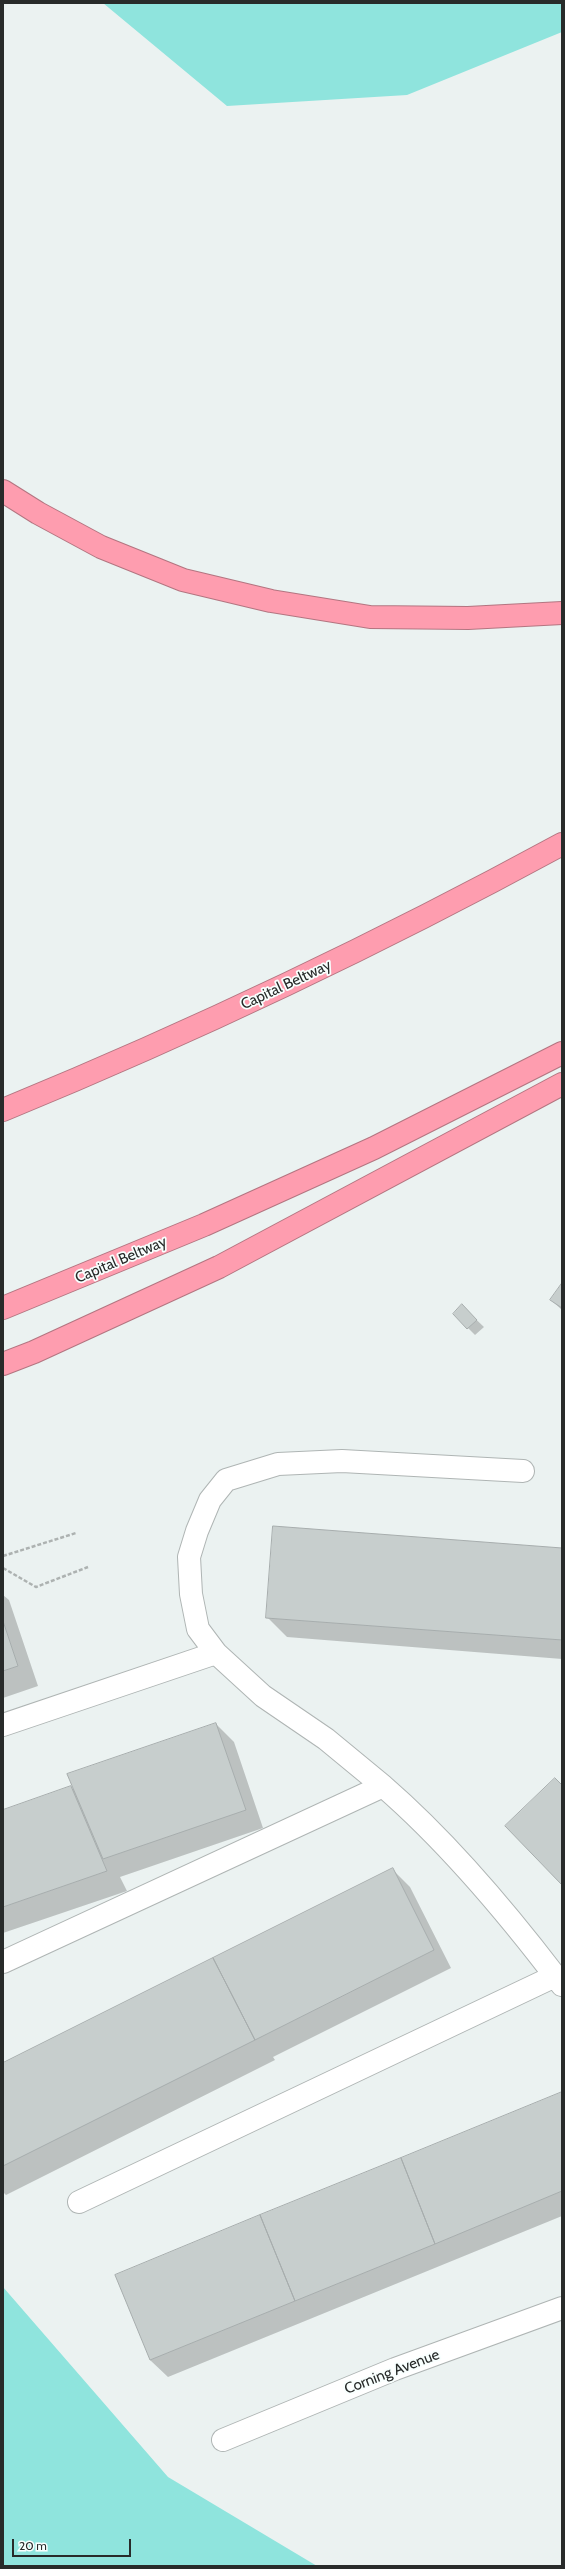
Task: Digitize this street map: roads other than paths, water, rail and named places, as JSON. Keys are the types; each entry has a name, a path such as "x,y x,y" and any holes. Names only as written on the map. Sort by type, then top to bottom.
{"highway":[{"path":"3,491 38,514 102,547 183,580 271,602 370,617 468,618 562,612"},
{"name":"Capital Beltway","path":"3,1110 142,1053 306,977 461,899 562,844"},
{"name":"Capital Beltway","path":"3,1308 204,1225 374,1148 562,1053"},
{"path":"3,1364 34,1352 219,1267 562,1084"}],"street":[{"path":"79,2202 558,1980 527,1938 417,1816 326,1739 262,1696 216,1653 198,1629 191,1594 189,1557 210,1500 226,1480 278,1464 342,1461 522,1471"},
{"path":"3,1725 216,1653"},
{"path":"3,1962 383,1786"},
{"name":"Corning Avenue","path":"223,2440 395,2369 562,2308"}]}
